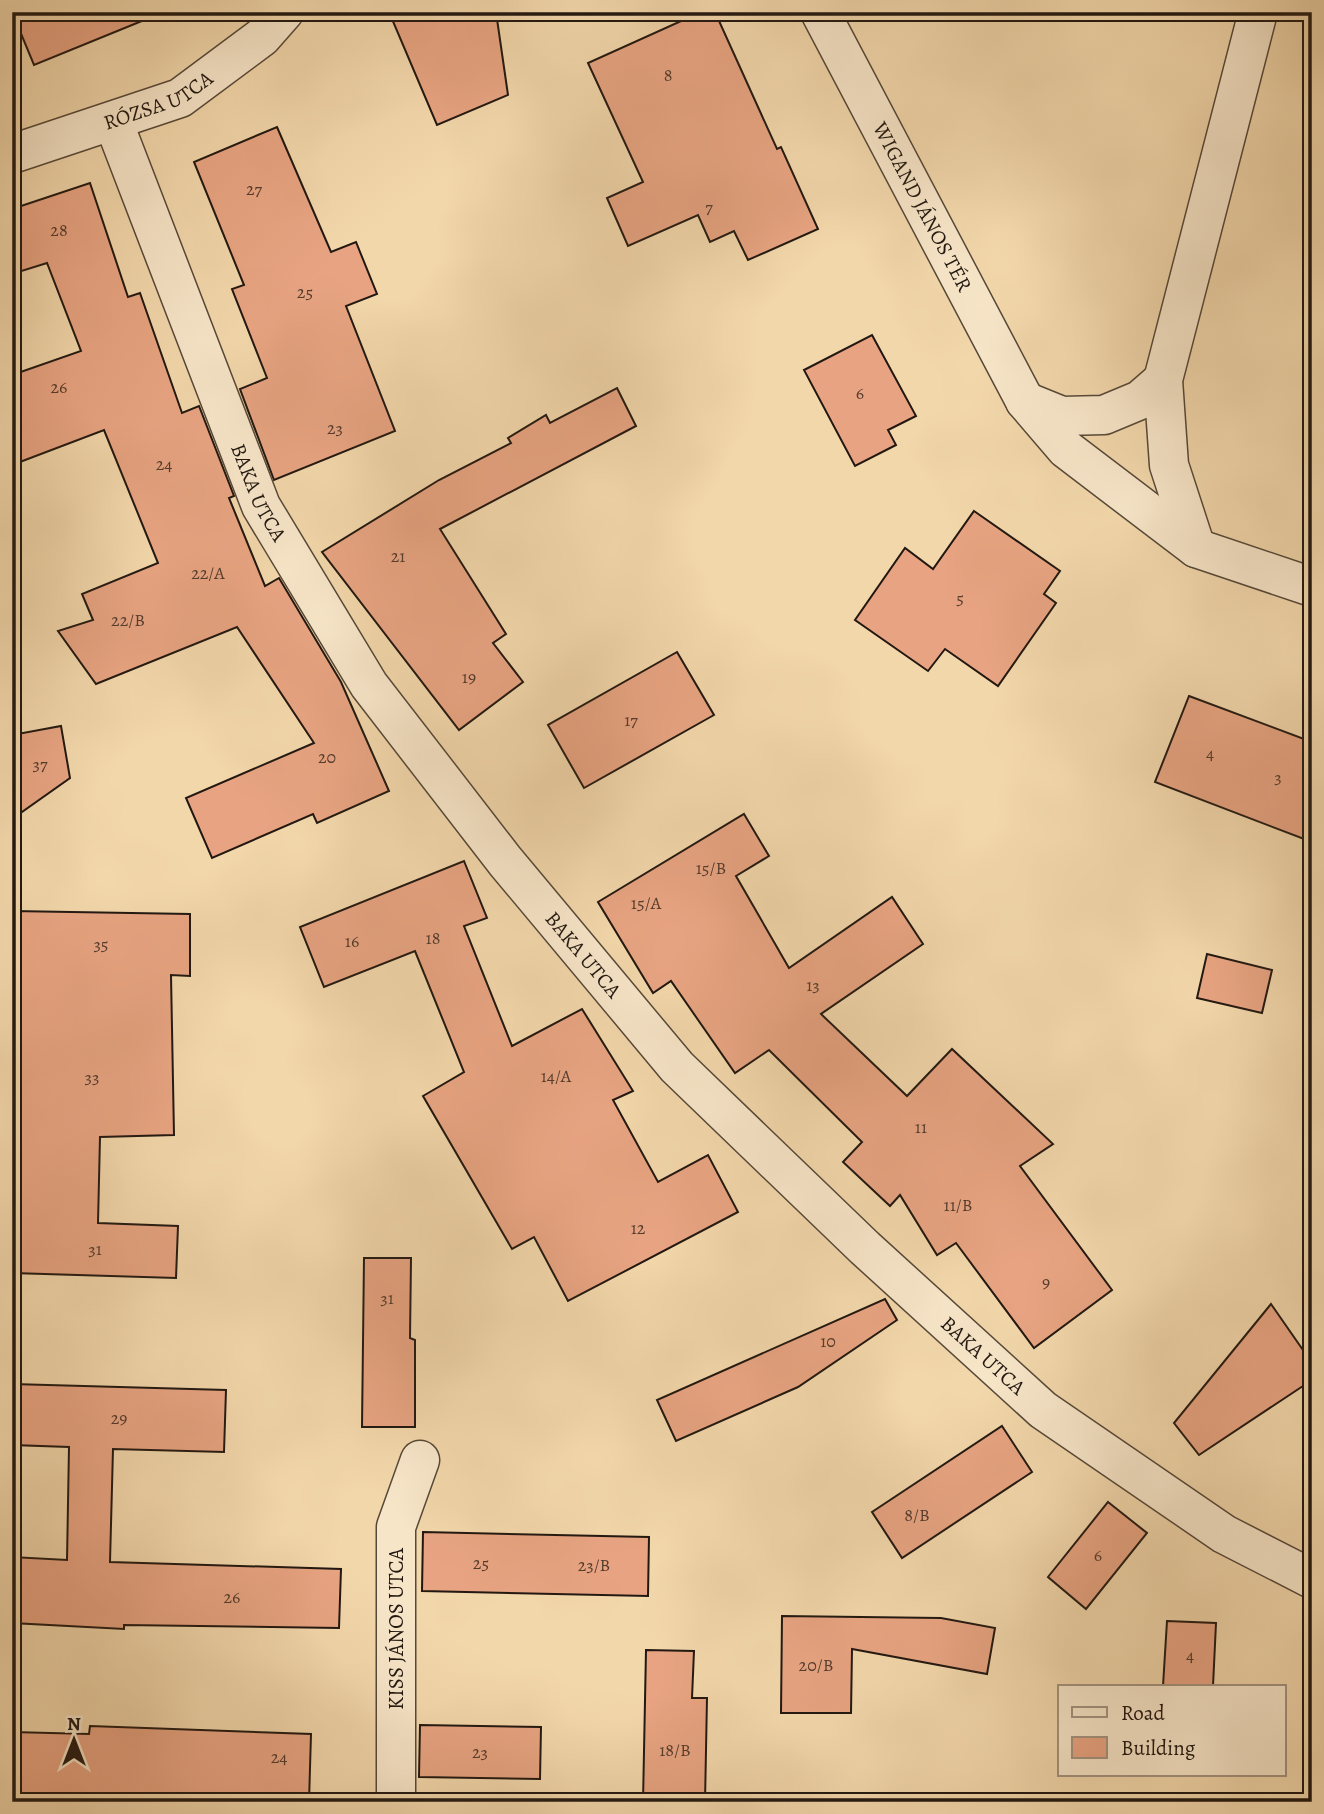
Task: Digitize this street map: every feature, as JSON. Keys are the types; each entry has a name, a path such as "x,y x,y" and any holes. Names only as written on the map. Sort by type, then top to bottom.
{"street":[{"name":"RÓZSA UTCA","path":"12,154 180,98 262,37 284,12"},
{"name":"WIGAND JÁNOS TÉR","path":"820,12 1026,401 1066,449 1196,548 1312,587"},
{"path":"1196,548 1169,465 1163,380 1258,12"},
{"name":"BAKA UTCA","path":"113,121 261,506 369,685 505,861 677,1068 865,1248 1043,1410 1224,1534 1312,1579"},
{"path":"1026,401 1062,416 1104,415 1140,400 1163,380"},
{"name":"KISS JÁNOS UTCA","path":"396,1802 396,1527 421,1460"}],"building":[{"path":"12,12 159,12 159,14 34,65"},
{"path":"389,12 496,12 508,95 437,125"},
{"path":"701,12 715,12 777,149 781,147 818,229 748,260 734,231 710,242 698,215 628,246 607,198 643,182 588,63"},
{"path":"277,127 331,252 356,242 377,294 346,306 395,431 274,480 240,389 267,378 232,289 244,285 194,162"},
{"path":"90,183 128,297 140,293 182,413 199,406 234,496 229,498 265,586 279,578 341,682 389,791 317,823 313,814 212,858 186,798 314,743 237,627 96,684 58,631 93,620 82,594 158,563 104,430 12,465 12,375 81,351 47,263 12,274 12,209"},
{"path":"872,335 916,416 888,430 896,445 855,466 804,370"},
{"path":"617,388 636,426 440,529 506,634 493,643 523,682 459,730 322,552 439,480 511,443 508,438 546,415 550,423"},
{"path":"974,511 1060,571 1044,594 1056,603 998,686 945,649 928,671 855,620 905,548 933,569"},
{"path":"677,652 714,715 584,788 548,725"},
{"path":"1189,696 1312,742 1312,842 1155,782"},
{"path":"61,726 70,778 12,819 12,735"},
{"path":"744,814 769,856 736,876 789,968 892,897 923,944 821,1014 907,1096 952,1049 1053,1144 1020,1166 1112,1290 1034,1348 956,1243 937,1255 900,1195 890,1206 843,1162 862,1142 769,1050 735,1073 671,981 653,993 598,902"},
{"path":"464,861 487,918 464,926 512,1046 582,1009 633,1091 613,1100 658,1182 708,1155 738,1212 568,1301 534,1237 512,1249 423,1096 464,1072 415,951 324,987 300,927"},
{"path":"12,911 190,914 190,976 171,975 174,1135 100,1137 98,1223 178,1226 176,1278 12,1273"},
{"path":"1207,954 1272,970 1262,1013 1197,998"},
{"path":"364,1258 411,1258 410,1338 415,1340 415,1427 362,1427"},
{"path":"885,1299 897,1320 798,1387 676,1441 657,1400"},
{"path":"1271,1304 1312,1363 1312,1380 1199,1455 1174,1423"},
{"path":"12,1384 226,1390 224,1452 113,1449 110,1562 341,1569 339,1628 124,1625 124,1629 12,1623 12,1557 67,1560 69,1447 12,1445"},
{"path":"1002,1426 1032,1472 902,1558 872,1512"},
{"path":"1108,1502 1147,1533 1086,1609 1048,1577"},
{"path":"423,1532 649,1537 648,1596 422,1591"},
{"path":"782,1616 941,1618 995,1628 987,1674 852,1649 851,1713 781,1713"},
{"path":"1167,1621 1216,1623 1213,1685 1163,1685"},
{"path":"646,1650 694,1651 692,1698 707,1698 705,1802 643,1802"},
{"path":"420,1725 541,1727 540,1779 419,1777"},
{"path":"90,1726 311,1734 309,1802 12,1802 12,1732 89,1734"}]}
